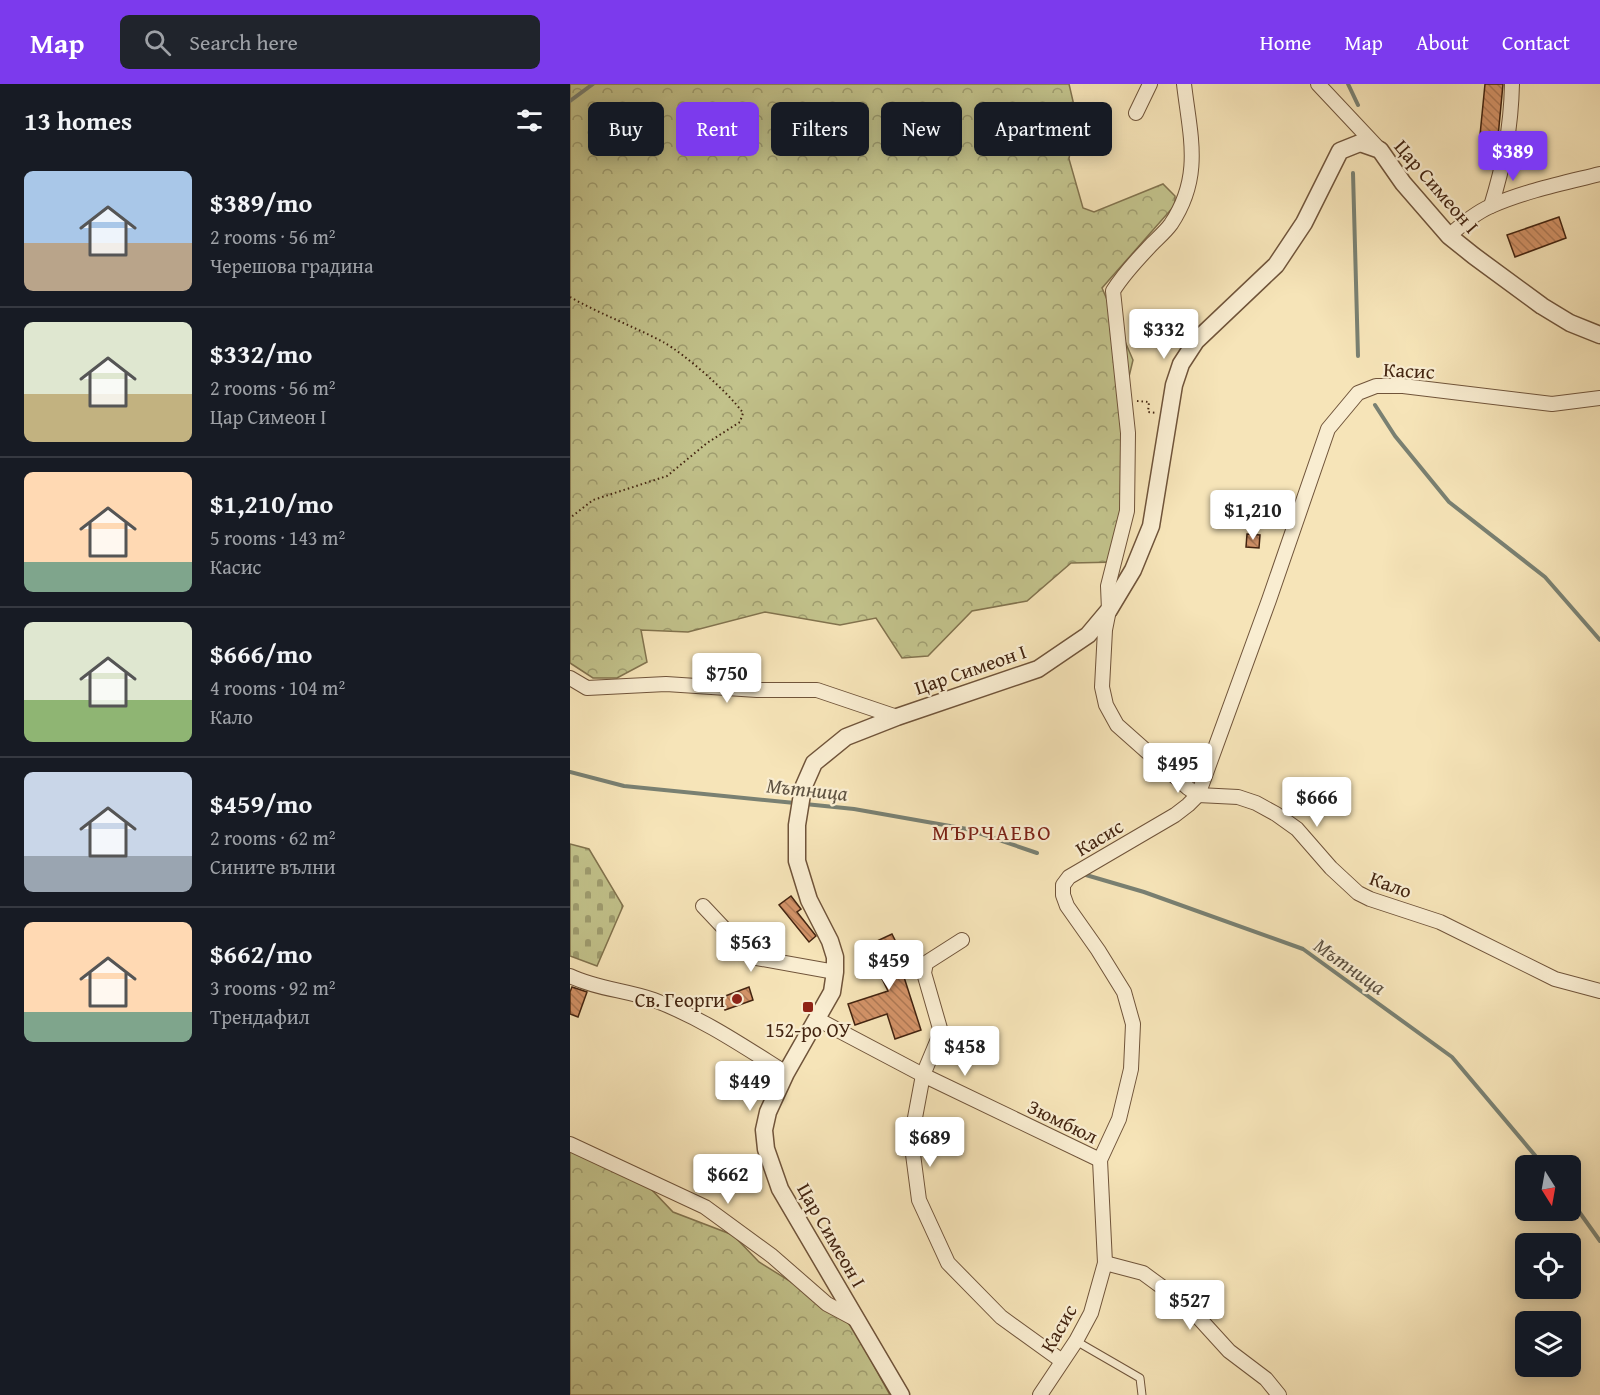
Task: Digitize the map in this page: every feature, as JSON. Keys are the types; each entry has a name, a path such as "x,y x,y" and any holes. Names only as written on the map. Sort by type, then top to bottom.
{"street":[{"path":"1136,113 1150,84"},
{"path":"1184,84 1193,158 1191,177 1185,196 1171,225 1123,276 1113,291 1128,433 1126,511 1108,586 1109,610 1105,630 1102,687 1106,705 1117,725 1198,795"},
{"path":"1318,84 1380,150"},
{"path":"1491,206 1507,148 1512,84"},
{"name":"Цар Симеон I","path":"901,1395 780,1189 766,1149 764,1130 768,1112 786,1073 832,992 835,972 835,957 830,941 809,900 797,861 796,843 800,803 803,788 814,763 846,737 897,717 1038,669 1088,635 1109,610 1133,570 1151,526 1174,385 1181,364 1196,341 1276,265 1304,223 1340,151 1359,143 1380,150 1402,183 1449,236 1542,306 1570,323 1600,335"},
{"path":"1449,236 1467,220 1491,206 1552,186 1600,174"},
{"name":"Касис","path":"1040,1395 1076,1341 1090,1313 1105,1263 1100,1160 1119,1119 1131,1069 1133,1024 1124,992 1098,950 1066,906 1063,885 1069,877 1175,815 1198,795 1328,429 1358,393 1376,386 1403,386 1552,404 1600,398"},
{"path":"570,678 587,688 666,684 757,690 818,690 897,717"},
{"name":"Кало","path":"1198,795 1238,797 1256,803 1297,829 1331,868 1358,893 1440,922 1554,980 1600,991"},
{"path":"703,906 751,957 835,972"},
{"path":"962,940 926,963 924,973 941,1032 923,1075 911,1139 919,1200 948,1263 1001,1317 1062,1361"},
{"path":"570,976 585,983 652,999 704,1021 786,1073"},
{"name":"Зюмбюл","path":"817,1019 923,1075 1100,1160"},
{"path":"570,1144 705,1208 772,1256 827,1304 857,1320"},
{"path":"1105,1263 1143,1273 1188,1306 1229,1351 1266,1379 1279,1395"}],"lane":[{"path":"1076,1341 1140,1378 1143,1395"}],"path":[{"path":"570,297 665,343 714,382 743,413 740,422 707,443 667,476 593,500 570,518"},
{"path":"1126,400 1149,402 1148,412 1169,414"}],"green space":[{"path":"570,84 1069,84 1073,102 974,102 974,156 1069,156 1083,208 1094,212 1163,184 1175,196 1175,205 1102,288 1133,360 1120,414 1127,468 1119,562 1071,563 1027,601 972,611 928,656 902,658 876,618 840,625 765,612 688,632 641,630 647,662 617,678 593,678 570,663"},
{"path":"570,844 589,849 623,906 597,966 570,956"},
{"path":"570,1149 630,1167 673,1212 733,1235 759,1262 830,1306 853,1328 890,1395 570,1395"}],"building":[{"path":"1485,84 1503,84 1498,137 1480,135"},
{"path":"1559,217 1566,238 1515,257 1507,235"},
{"path":"1247,534 1260,535 1259,548 1246,547"},
{"path":"791,896 801,909 797,912 816,936 809,942 779,905"},
{"path":"892,934 910,970 903,974 921,1030 895,1039 887,1014 855,1025 848,1004 888,991 866,946"},
{"path":"572,987 587,992 578,1017 570,1014"},
{"name":"Св. Георги","path":"749,987 753,1000 725,1010 720,998"}],"waterway":[{"path":"570,101 593,84"},
{"path":"1348,84 1358,105"},
{"path":"1353,173 1358,356"},
{"path":"1375,405 1395,436 1449,502 1545,577 1600,640"},
{"name":"Мътница","path":"570,772 624,786 795,803"},
{"name":"Мътница","path":"805,804 854,809 967,829 1037,853"},
{"name":"Мътница","path":"1086,875 1144,892 1303,949 1452,1057 1535,1155"},
{"name":"Мътница","path":"1581,1214 1600,1241"}],"place":[{"name":"Св. Георги","path":"737,999"},
{"name":"152-ро ОУ","path":"808,1007"}],"district":[{"name":"МЪРЧАЕВО","path":"992,832"}]}
